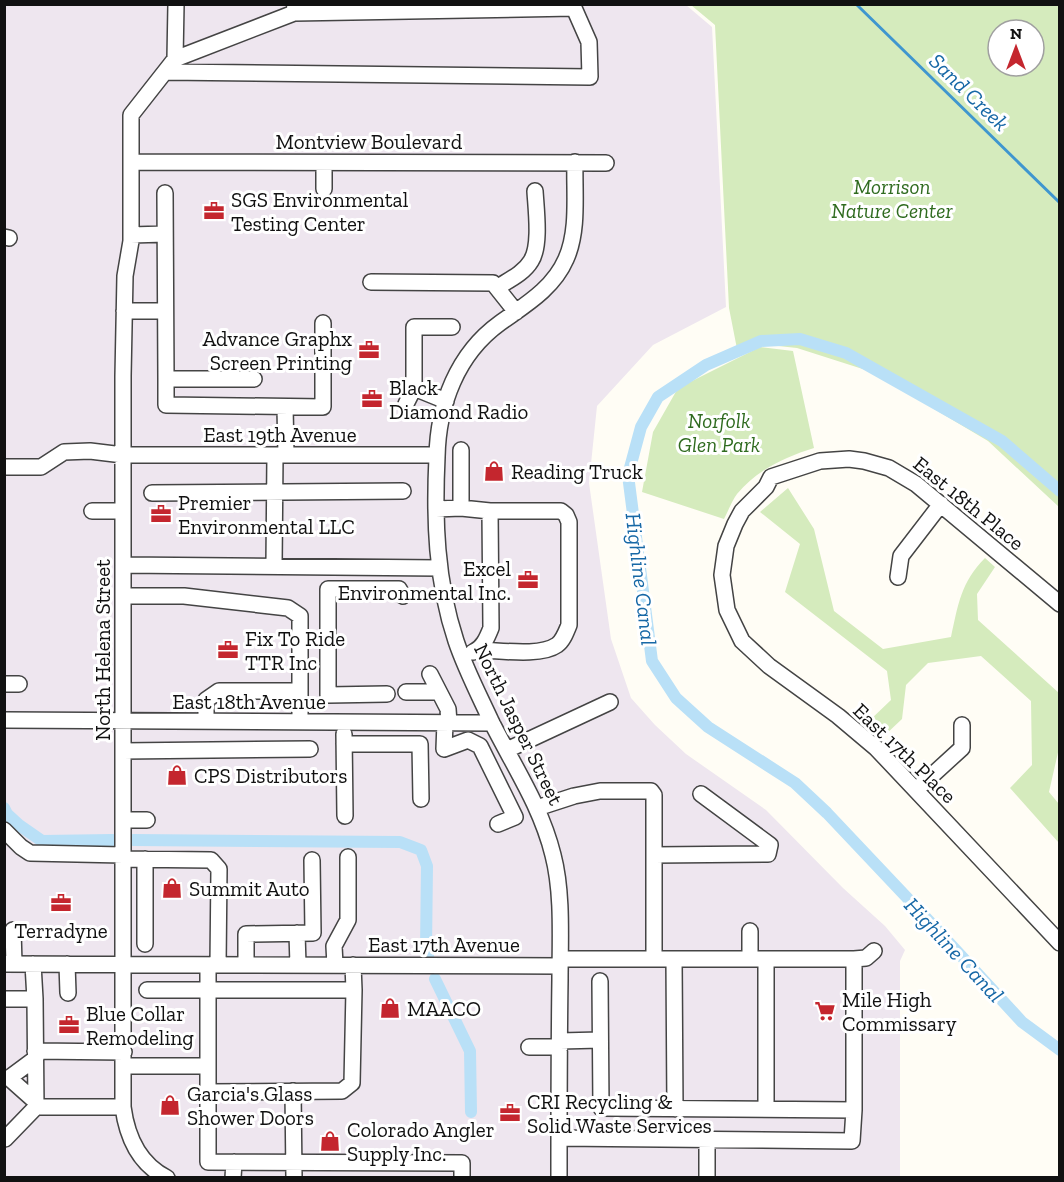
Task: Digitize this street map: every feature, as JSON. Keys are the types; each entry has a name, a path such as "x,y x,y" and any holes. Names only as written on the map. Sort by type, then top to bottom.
{"street":[{"path":"165,72 590,77 589,42 571,6 294,8 176,59 176,4"},
{"name":"North Helena Street","path":"148,1173 129,1138 123,1107 124,311 125,276 131,251 131,115 176,59"},
{"name":"Montview Boulevard","path":"132,162 606,163"},
{"path":"324,162 324,189"},
{"name":"North Jasper Street","path":"558,1178 560,962 555,864 544,825 534,801 492,723 462,656 447,608 439,568 436,454 446,401 452,382 463,362 479,342 544,290 565,262 574,220 575,162"},
{"path":"498,287 517,275 532,260 536,249 536,191"},
{"path":"165,193 166,405 323,407 323,323"},
{"path":"131,235 165,234"},
{"path":"371,282 493,283 516,312"},
{"path":"124,311 165,311"},
{"path":"406,404 414,388 414,327 452,327"},
{"path":"166,379 254,379"},
{"path":"414,388 446,401"},
{"path":"274,566 274,492 281,454 285,407"},
{"path":"460,508 461,450"},
{"name":"East 19th Avenue","path":"4,467 41,467 64,452 90,451 123,454 436,454"},
{"name":"East 18th Place","path":"771,477 833,459 864,461 889,468 902,474 941,504 1059,604"},
{"name":"East 17th Place","path":"771,477 766,487 742,511 724,555 723,596 730,621 742,641 770,666 858,732 916,790 1059,943"},
{"path":"152,493 403,491"},
{"path":"898,577 901,556 941,504"},
{"path":"436,509 561,512 566,515 569,522 569,625 563,639 557,645 545,649 478,650 462,656"},
{"path":"92,511 123,511"},
{"path":"478,650 487,639 491,628 490,511"},
{"path":"123,565 439,568"},
{"path":"387,694 328,695 328,589 399,589 403,596"},
{"path":"123,596 184,596 288,608 300,616 300,722"},
{"path":"429,674 448,709 444,749 468,740 480,746 509,805 514,817 498,824"},
{"path":"206,721 206,700 219,691 300,691"},
{"path":"406,692 438,692"},
{"path":"335,695 344,744 345,816"},
{"path":"507,750 610,702"},
{"name":"East 18th Avenue","path":"4,720 492,723"},
{"path":"256,722 256,750"},
{"path":"916,790 962,747 962,725"},
{"path":"344,744 420,744 421,799"},
{"path":"123,751 310,749"},
{"path":"509,805 600,791 651,791 654,795 654,959"},
{"path":"654,855 768,854 770,845 701,794"},
{"path":"123,820 147,820"},
{"path":"4,830 30,853 211,860 219,869 213,965 208,990 207,1162 234,1170 294,1170 462,1163 462,1178"},
{"path":"335,965 334,946 348,920 348,856"},
{"path":"145,859 145,944"},
{"path":"246,965 246,934 313,933 312,860"},
{"path":"9,964 13,930"},
{"path":"750,931 758,959 766,1109"},
{"path":"297,933 298,965"},
{"name":"East 17th Avenue","path":"9,964 353,965 654,959 855,959 866,958 873,951"},
{"path":"674,959 675,1108"},
{"path":"559,1138 852,1141 855,959"},
{"path":"5,1139 36,1104 33,964"},
{"path":"67,964 68,993"},
{"path":"208,1092 342,1091 351,1083 353,965"},
{"path":"600,981 601,1108 854,1110"},
{"path":"147,990 354,990"},
{"path":"4,999 35,999"},
{"path":"529,1047 600,1040"},
{"path":"123,1107 36,1104 7,1078 35,1054 208,1066"},
{"path":"293,1091 294,1170"},
{"path":"706,1178 707,1138"},
{"path":"148,1173 167,1178"}],"shaded area":[{"path":"5,5 686,5 712,27 726,307 653,345 597,406 589,483 611,639 631,698 655,725 686,754 766,810 843,888 885,926 905,950 900,961 900,1177 5,1178"}],"green space":[{"name":"Morrison Nature Center","path":"691,5 1059,5 1059,507 988,441 872,372 797,348 760,344 738,354 729,308 715,25"},
{"name":"Norfolk Glen Park","path":"760,347 793,351 814,448 782,460 753,478 737,494 724,519 642,492 653,432 678,388"},
{"path":"788,488 814,529 834,611 883,649 951,637 962,594 971,576 985,558 995,567 977,594 978,620 1059,693 1059,748 1049,792 1059,804 1059,843 1010,788 1032,765 1031,701 981,656 928,663 906,685 902,719 884,736 869,721 891,700 887,671 785,592 800,544 760,512"}],"waterway":[{"name":"Sand Creek","path":"856,4 1060,203"},
{"name":"Highline Canal","path":"1060,491 1002,441 846,353 800,339 761,341 706,365 658,397 641,427 628,475 652,661 676,698 708,727 795,783 827,813 1022,1022 1060,1050"},
{"path":"4,808 19,825 42,841 113,840"},
{"path":"133,840 400,842 421,850 427,866 426,949 428,956"},
{"path":"435,979 470,1051 471,1112"}],"place":[{"name":"SGS Environmental Testing Center","path":"214,211"},
{"name":"Advance Graphx Screen Printing","path":"369,350"},
{"name":"Black Diamond Radio","path":"372,399"},
{"name":"Reading Truck","path":"494,471"},
{"name":"Premier Environmental LLC","path":"161,514"},
{"name":"Excel Environmental Inc.","path":"528,580"},
{"name":"Fix To Ride TTR Inc","path":"228,650"},
{"name":"CPS Distributors","path":"177,775"},
{"name":"Summit Auto","path":"172,888"},
{"name":"Terradyne","path":"61,903"},
{"name":"MAACO","path":"390,1008"},
{"name":"Mile High Commissary","path":"825,1011"},
{"name":"Blue Collar Remodeling","path":"69,1025"},
{"name":"Garcia's Glass Shower Doors","path":"170,1105"},
{"name":"CRI Recycling & Solid Waste Services","path":"510,1113"},
{"name":"Colorado Angler Supply Inc.","path":"330,1141"}]}
